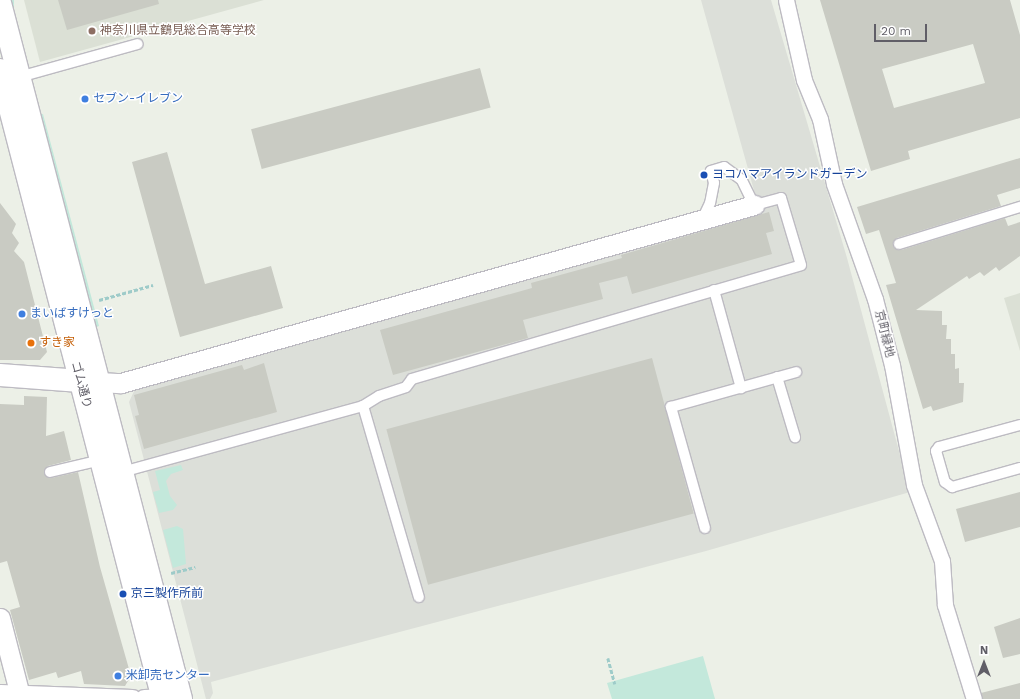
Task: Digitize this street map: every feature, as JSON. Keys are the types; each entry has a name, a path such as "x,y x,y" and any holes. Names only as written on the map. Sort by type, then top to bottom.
{"street":[{"name":"京町緑地","path":"786,0 804,80 820,119 830,170 875,299 892,365 914,485 942,561 945,605 974,699"},
{"name":"ゴム通り","path":"0,3 10,74 90,381 122,472 167,698"},
{"path":"0,375 121,383 754,205"},
{"name":"ゴム通り","path":"90,381 101,460 167,698"},
{"path":"0,618 20,697"},
{"path":"0,694 20,697 132,699"}],"lane":[{"path":"10,74 138,44"},
{"path":"122,472 363,406 379,396 406,387 412,380 801,264 781,198 754,205 742,180 724,167 711,171 714,183 710,203 702,220"},
{"path":"899,244 1020,207"},
{"path":"714,290 741,388"},
{"path":"705,528 670,408 796,372"},
{"path":"777,377 795,437"},
{"path":"363,406 419,597"},
{"path":"1020,425 939,447 936,451 945,482 952,487 1020,468"},
{"path":"50,472 101,460"}],"path":[{"path":"99,300 153,285"},
{"path":"171,573 195,567"},
{"path":"608,658 615,684"}],"shaded area":[{"path":"9,0 14,0 14,67 9,67"},
{"name":"神奈川県立鶴見総合高等学校","path":"24,0 264,0 40,62"},
{"path":"701,0 771,0 847,258 910,492 706,551 211,682 213,693 210,699 206,699 129,402 135,389 760,212"},
{"path":"43,114 99,326 94,328 39,115"},
{"path":"1020,293 1020,351 1004,298"},
{"path":"181,465 183,470 171,474 166,481 170,496 177,505 173,510 159,513 153,492 160,490 155,471"},
{"path":"177,526 183,529 186,564 173,568 163,530"},
{"path":"703,656 715,699 612,699 607,683"}],"building":[{"path":"58,0 158,0 159,4 67,30"},
{"path":"820,0 1010,0 1020,35 1020,118 908,151 910,159 871,171","holes":["973,44 985,83 894,108 882,69"]},
{"path":"480,68 491,108 262,169 251,129"},
{"path":"167,152 205,284 271,266 283,308 180,337 132,162"},
{"path":"1020,158 1020,188 997,195 1001,206 897,238 893,242 894,248 901,250 1005,218 1008,226 1020,222 1020,256 999,271 996,267 984,276 980,272 969,279 967,276 916,310 942,311 942,325 947,325 946,339 951,339 951,354 955,354 955,369 959,368 959,383 964,383 963,402 933,411 931,406 923,409 886,285 896,283 879,230 866,234 857,207"},
{"path":"0,203 16,224 12,233 19,243 14,251 24,262 47,352 40,360 0,360"},
{"path":"769,212 774,231 766,233 772,254 632,294 627,276 599,283 603,299 523,320 528,338 393,375 380,330 532,288 531,283 622,258 621,255"},
{"path":"652,358 694,514 428,585 386,429"},
{"path":"264,363 277,412 144,449 135,416 139,415 134,395 242,365 244,370"},
{"path":"24,396 47,397 46,436 64,431 71,460 48,466 44,473 51,478 78,472 100,567 131,676 125,686 84,684 81,671 58,678 56,672 29,680 10,610 20,607 7,561 0,563 0,404 24,405"},
{"path":"1020,492 1020,527 965,542 956,509"},
{"path":"1020,618 1020,654 1003,658 994,627"},
{"path":"1020,683 1020,699 983,699 981,693"}],"place":[{"name":"神奈川県立鶴見総合高等学校","path":"92,31"},
{"name":"セブン-イレブン","path":"85,99"},
{"name":"ヨコハマアイランドガーデン","path":"704,175"},
{"name":"まいばすけっと","path":"22,314"},
{"name":"すき家","path":"31,343"},
{"name":"京三製作所前","path":"123,594"},
{"name":"米卸売センター","path":"118,676"}]}
